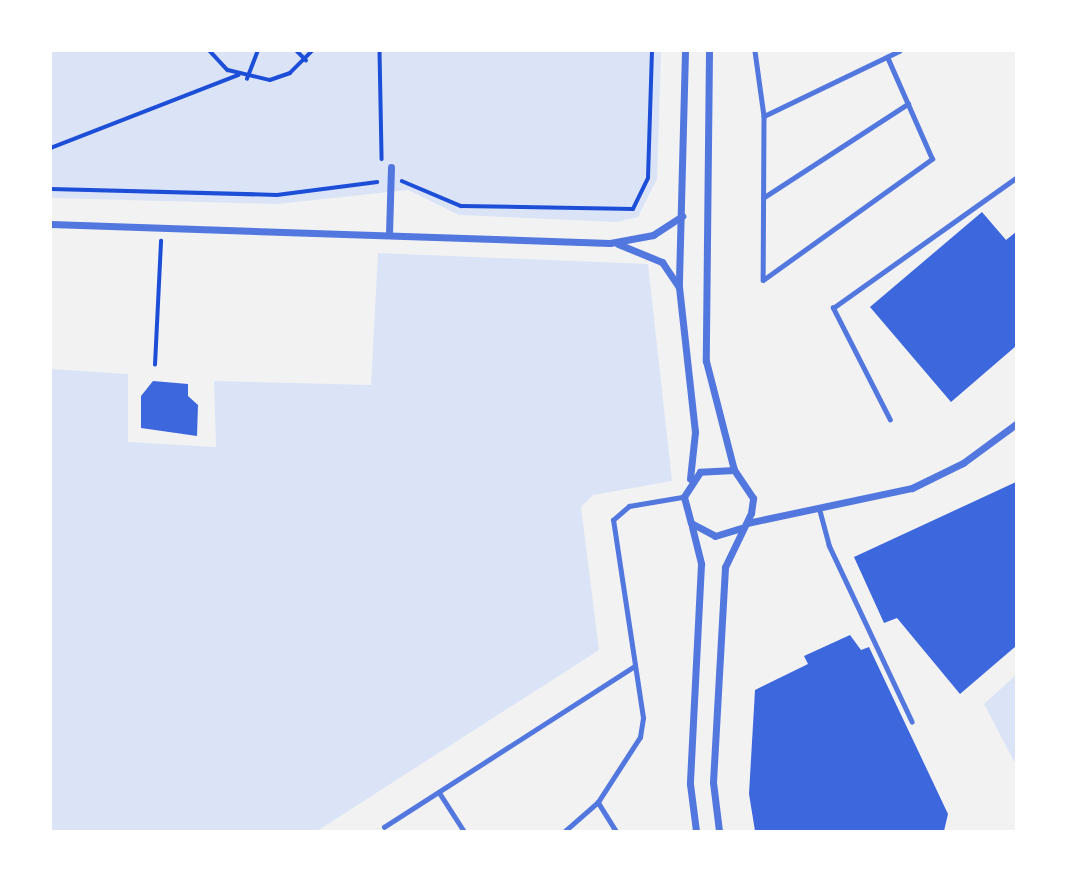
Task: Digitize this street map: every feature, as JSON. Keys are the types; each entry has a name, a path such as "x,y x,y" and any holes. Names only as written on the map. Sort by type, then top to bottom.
{"street":[{"path":"685,51 679,288 695,432 684,497 702,564 690,784 696,831"},
{"path":"709,51 706,361 734,470 752,493 742,527 724,567 713,782 719,831"},
{"path":"389,234 391,167"},
{"path":"51,224 610,243 653,235 682,216"},
{"path":"610,243 662,262 679,288"},
{"path":"691,523 715,536 819,506 925,483 1016,424"},
{"path":"687,486 705,470 734,470"}],"lane":[{"path":"755,51 764,116 763,280 932,159 887,57"},
{"path":"764,116 899,51"},
{"path":"763,198 908,104"},
{"path":"890,420 833,308 1016,178"},
{"path":"565,831 598,802 640,737 635,666 610,528 629,506 684,497"},
{"path":"819,506 828,545 912,722"},
{"path":"384,827 635,666"},
{"path":"439,792 464,831"},
{"path":"598,802 616,831"}],"path":[{"path":"210,51 238,75 247,79 270,80 306,60 312,51"},
{"path":"247,79 258,51"},
{"path":"297,51 306,60"},
{"path":"380,51 378,146 390,181"},
{"path":"51,189 276,195 409,181 461,206 633,209 648,178 652,51"},
{"path":"51,148 238,75"},
{"path":"155,365 162,228"}],"shaded area":[{"path":"51,51 661,51 657,179 638,217 617,222 459,215 408,190 277,204 51,198"},
{"path":"378,253 648,264 672,481 593,495 581,507 599,650 317,831 51,831 51,369 128,374 128,442 216,447 214,381 371,385"},
{"path":"1016,675 1016,765 984,704"}],"building":[{"path":"982,212 1006,240 1016,232 1016,346 951,402 870,307"},
{"path":"153,381 188,384 188,396 198,405 197,436 141,428 141,396"},
{"path":"1016,482 1016,646 960,694 897,618 884,623 854,557"},
{"path":"850,635 861,650 869,647 948,814 944,831 755,831 749,794 755,690 808,664 804,656"}]}
